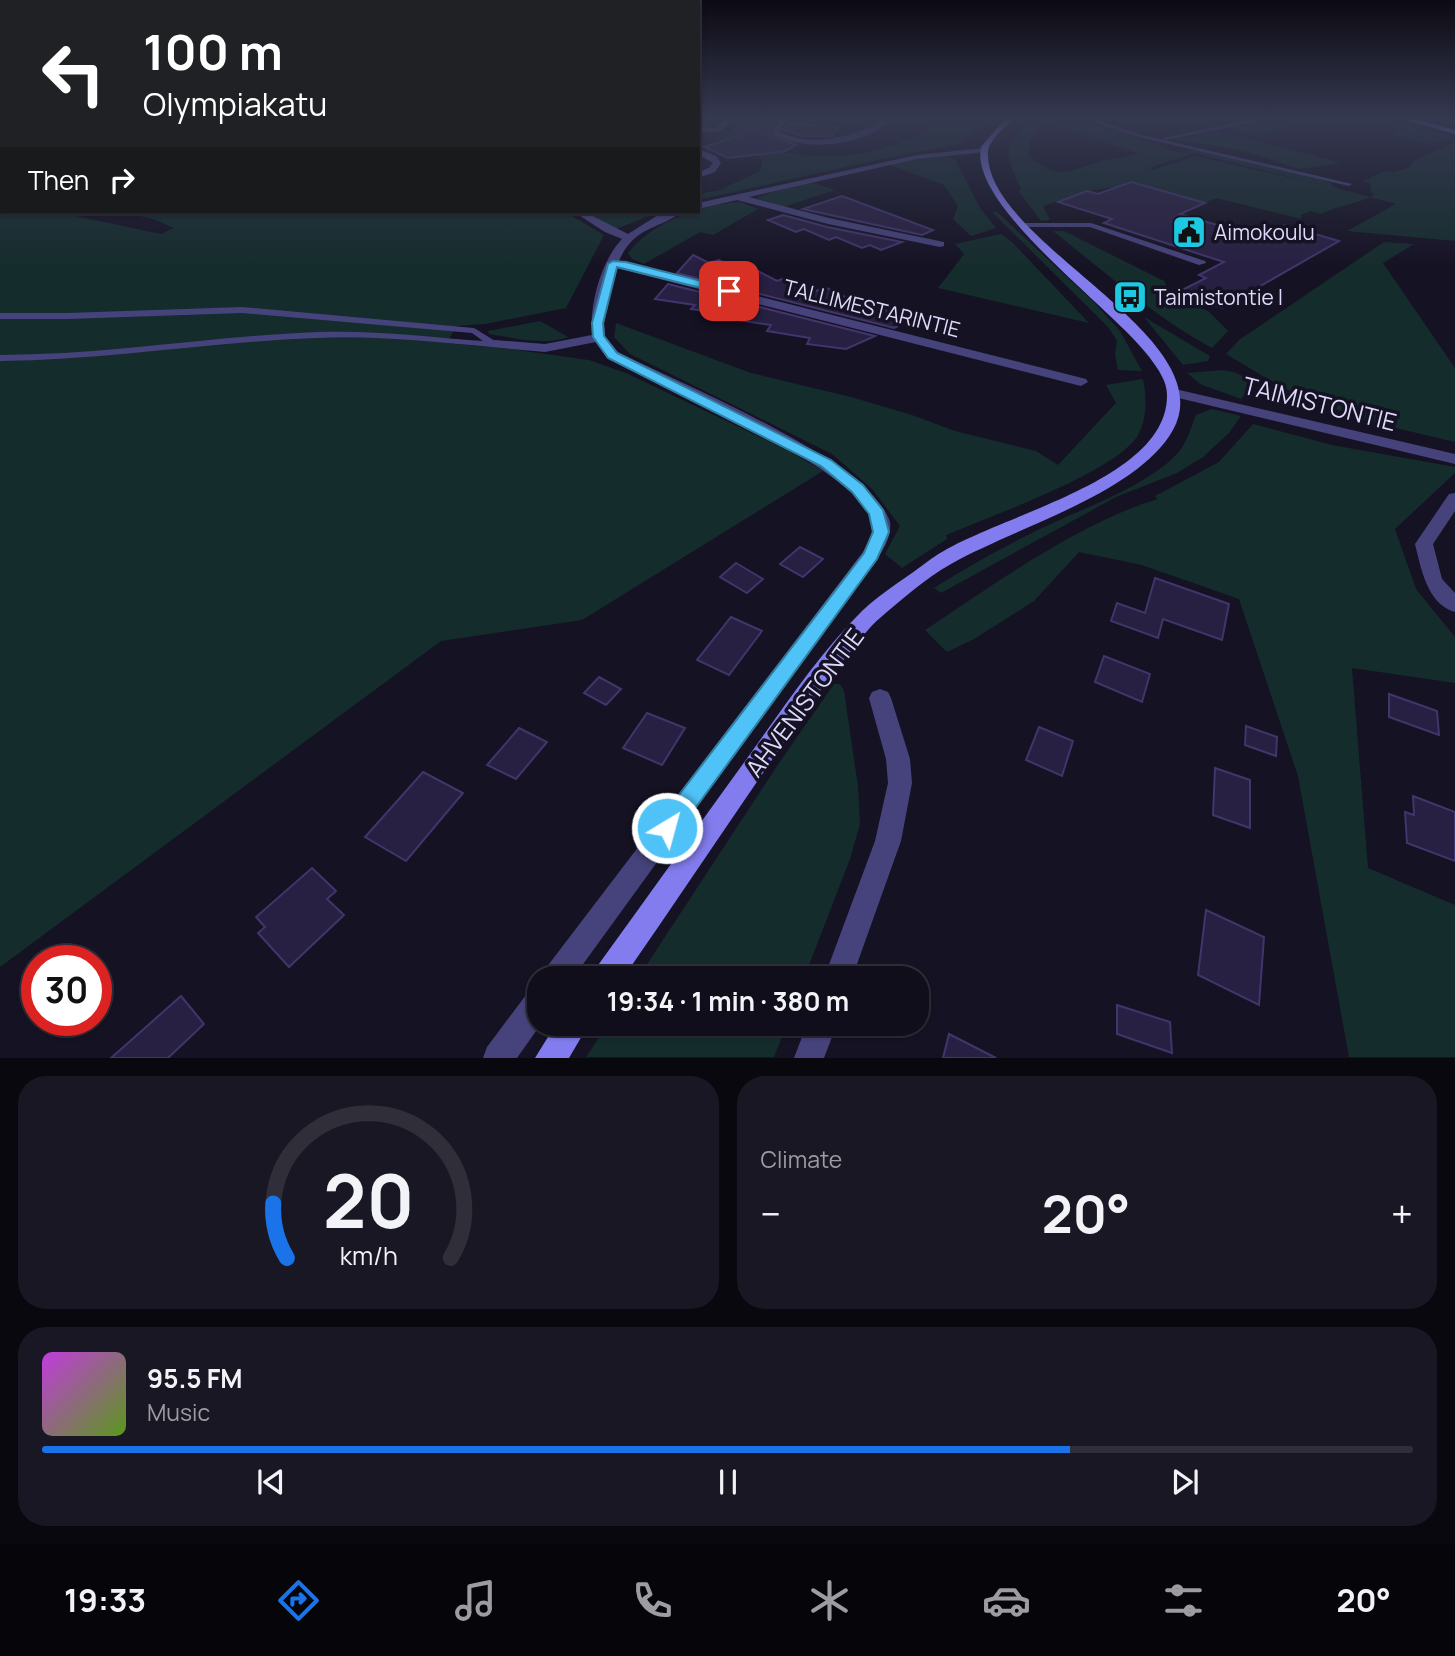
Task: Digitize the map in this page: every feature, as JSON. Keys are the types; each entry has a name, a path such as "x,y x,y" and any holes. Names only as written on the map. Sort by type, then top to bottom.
{"main road":[{"path":"985,168 986,176 1004,204 1153,348 1175,393"},
{"name":"AHVENISTONTIE","path":"614,966 815,680 870,615 943,560 1125,473 1148,454 1165,432 1175,393"},
{"path":"550,1058 566,1036"}],"street":[{"path":"700,206 863,168"},
{"path":"737,197 828,221 940,244"},
{"path":"582,214 629,238"},
{"path":"565,966 871,555 881,532 877,513 858,488 826,463 613,355 599,337 597,323 619,248 642,228 673,214"},
{"name":"TALLIMESTARINTIE","path":"613,264 626,265 1081,382"},
{"path":"495,344 545,348 599,337"},
{"name":"TAIMISTONTIE","path":"1175,393 1252,408 1455,458"},
{"path":"1455,498 1424,544 1433,581 1455,605"},
{"path":"842,966 888,841 898,793 898,759 880,698"},
{"path":"498,1058 527,1018"},
{"path":"810,1058 818,1036"}],"lane":[{"path":"1283,168 1349,184"},
{"path":"1025,225 1091,225 1202,263"},
{"path":"0,316 242,310 474,331 495,344"},
{"path":"0,358 126,354 318,335 495,344"}],"green space":[{"path":"761,168 840,168 700,200 700,194 720,190"},
{"path":"900,168 960,168 980,208 996,228 971,236 953,219 958,206 944,185"},
{"path":"1012,168 1070,171 1079,168 1249,168 1331,187 1256,168 1278,168 1317,177 1331,183 1333,187 1370,197 1321,214 1311,211 1301,215 1301,219 1216,198 1205,203 1131,182 1087,191 1043,206 1050,220 1041,221 1019,192 1021,189"},
{"path":"1455,168 1455,241 1347,231 1396,204 1370,197 1375,194 1371,192 1370,183 1363,181 1385,171"},
{"path":"807,181 835,190 783,207 756,198"},
{"path":"740,202 758,209 713,235 700,232 644,264 632,259 628,253 650,232 664,224 686,214 700,214 700,209"},
{"path":"992,212 997,212 1095,303 1120,331 1142,371 1118,370 1115,355 1117,341 1108,327"},
{"path":"0,214 66,214 161,234 174,228 131,214 568,214 604,235 566,308 485,324 456,326 447,343 589,360 626,373 791,452 823,471 582,620 441,641 30,945 21,945 21,951 0,967"},
{"path":"589,214 654,214 616,229"},
{"path":"1053,231 1064,231 1164,281 1172,297 1208,311 1228,331 1212,348 1191,336 1150,308"},
{"path":"1001,234 1013,243 1089,323 938,288 964,254 955,244"},
{"path":"1384,242 1414,244 1383,263 1455,368 1455,442 1366,421 1283,388 1226,354 1239,340"},
{"path":"1144,317 1210,356 1208,361 1183,365"},
{"path":"540,321 568,337 549,341 529,340 489,334 488,331"},
{"path":"616,323 751,373 851,397 955,431 1036,451 1058,465 1116,403 1106,385 1143,379 1144,416 1137,437 1103,465 1019,506 946,535 947,539 902,568 885,554 900,526 872,489 832,454 630,354 614,337"},
{"path":"1222,370 1239,374 1246,379 1250,387 1241,399 1200,384 1187,373"},
{"path":"1212,409 1241,416 1229,433 1203,457 1177,473 1116,497 941,593 934,588 1014,542 1145,479 1182,448 1196,415"},
{"path":"1253,424 1332,445 1455,467 1455,473 1395,529 1416,589 1455,637 1455,683 1352,668 1368,868 1455,905 1455,1057 1349,1057 1298,776 1239,599 1142,565 1079,552 1034,601 974,639 947,652 925,630 1038,556 1098,523 1158,499 1155,496 1219,462"},
{"path":"834,684 840,684 844,691 858,786 860,824 850,859 809,966 646,966"},
{"path":"600,1036 782,1036 774,1057 586,1057"}],"building":[{"path":"1131,182 1205,203 1180,214 1261,238 1285,225 1339,241 1222,308 1178,292 1206,278 1199,275 1224,262 1104,223 1112,219 1058,202 1087,191 1098,194"},
{"path":"842,196 933,230 922,235 803,209"},
{"path":"783,215 902,242 881,250 870,245 862,248 836,237 829,240 804,229 796,232 768,220"},
{"path":"693,255 709,263 719,260 742,272 752,268 777,281 785,278 814,292 825,287 853,301 860,298 909,321 894,328 677,273"},
{"path":"668,284 875,336 846,349 807,344 810,338 767,331 771,325 731,319 734,315 691,309 695,305 655,299"},
{"path":"800,547 823,559 803,577 780,564"},
{"path":"736,563 763,579 747,593 720,577"},
{"path":"1155,578 1229,604 1222,640 1163,619 1158,638 1111,621 1117,603 1145,613"},
{"path":"731,617 762,631 729,675 697,660"},
{"path":"1104,656 1150,674 1142,702 1095,682"},
{"path":"599,677 621,689 606,705 584,693"},
{"path":"1389,694 1437,711 1439,735 1389,717"},
{"path":"647,713 685,728 662,765 623,748"},
{"path":"1246,726 1277,737 1276,756 1245,745"},
{"path":"1039,727 1073,741 1062,776 1026,760"},
{"path":"519,728 547,742 516,779 487,765"},
{"path":"1215,768 1250,780 1250,828 1213,815"},
{"path":"423,772 463,793 406,861 365,837"},
{"path":"1413,796 1455,812 1455,861 1407,843 1405,812 1414,815"},
{"path":"312,868 336,891 327,899 344,915 289,967 258,933 265,927 256,917"},
{"path":"1206,910 1264,937 1259,1005 1198,975"},
{"path":"181,996 204,1024 168,1058 111,1058"},
{"path":"1117,1005 1170,1022 1172,1053 1117,1034"},
{"path":"949,1034 996,1058 943,1058"}],"place":[{"name":"Aimokoulu","path":"1189,232"},
{"name":"Taimistontie I","path":"1130,297"}],"route":[{"path":"667,828 871,555 881,532 877,513 858,488 826,463 613,355 599,337 597,323 613,264 729,291"}]}
